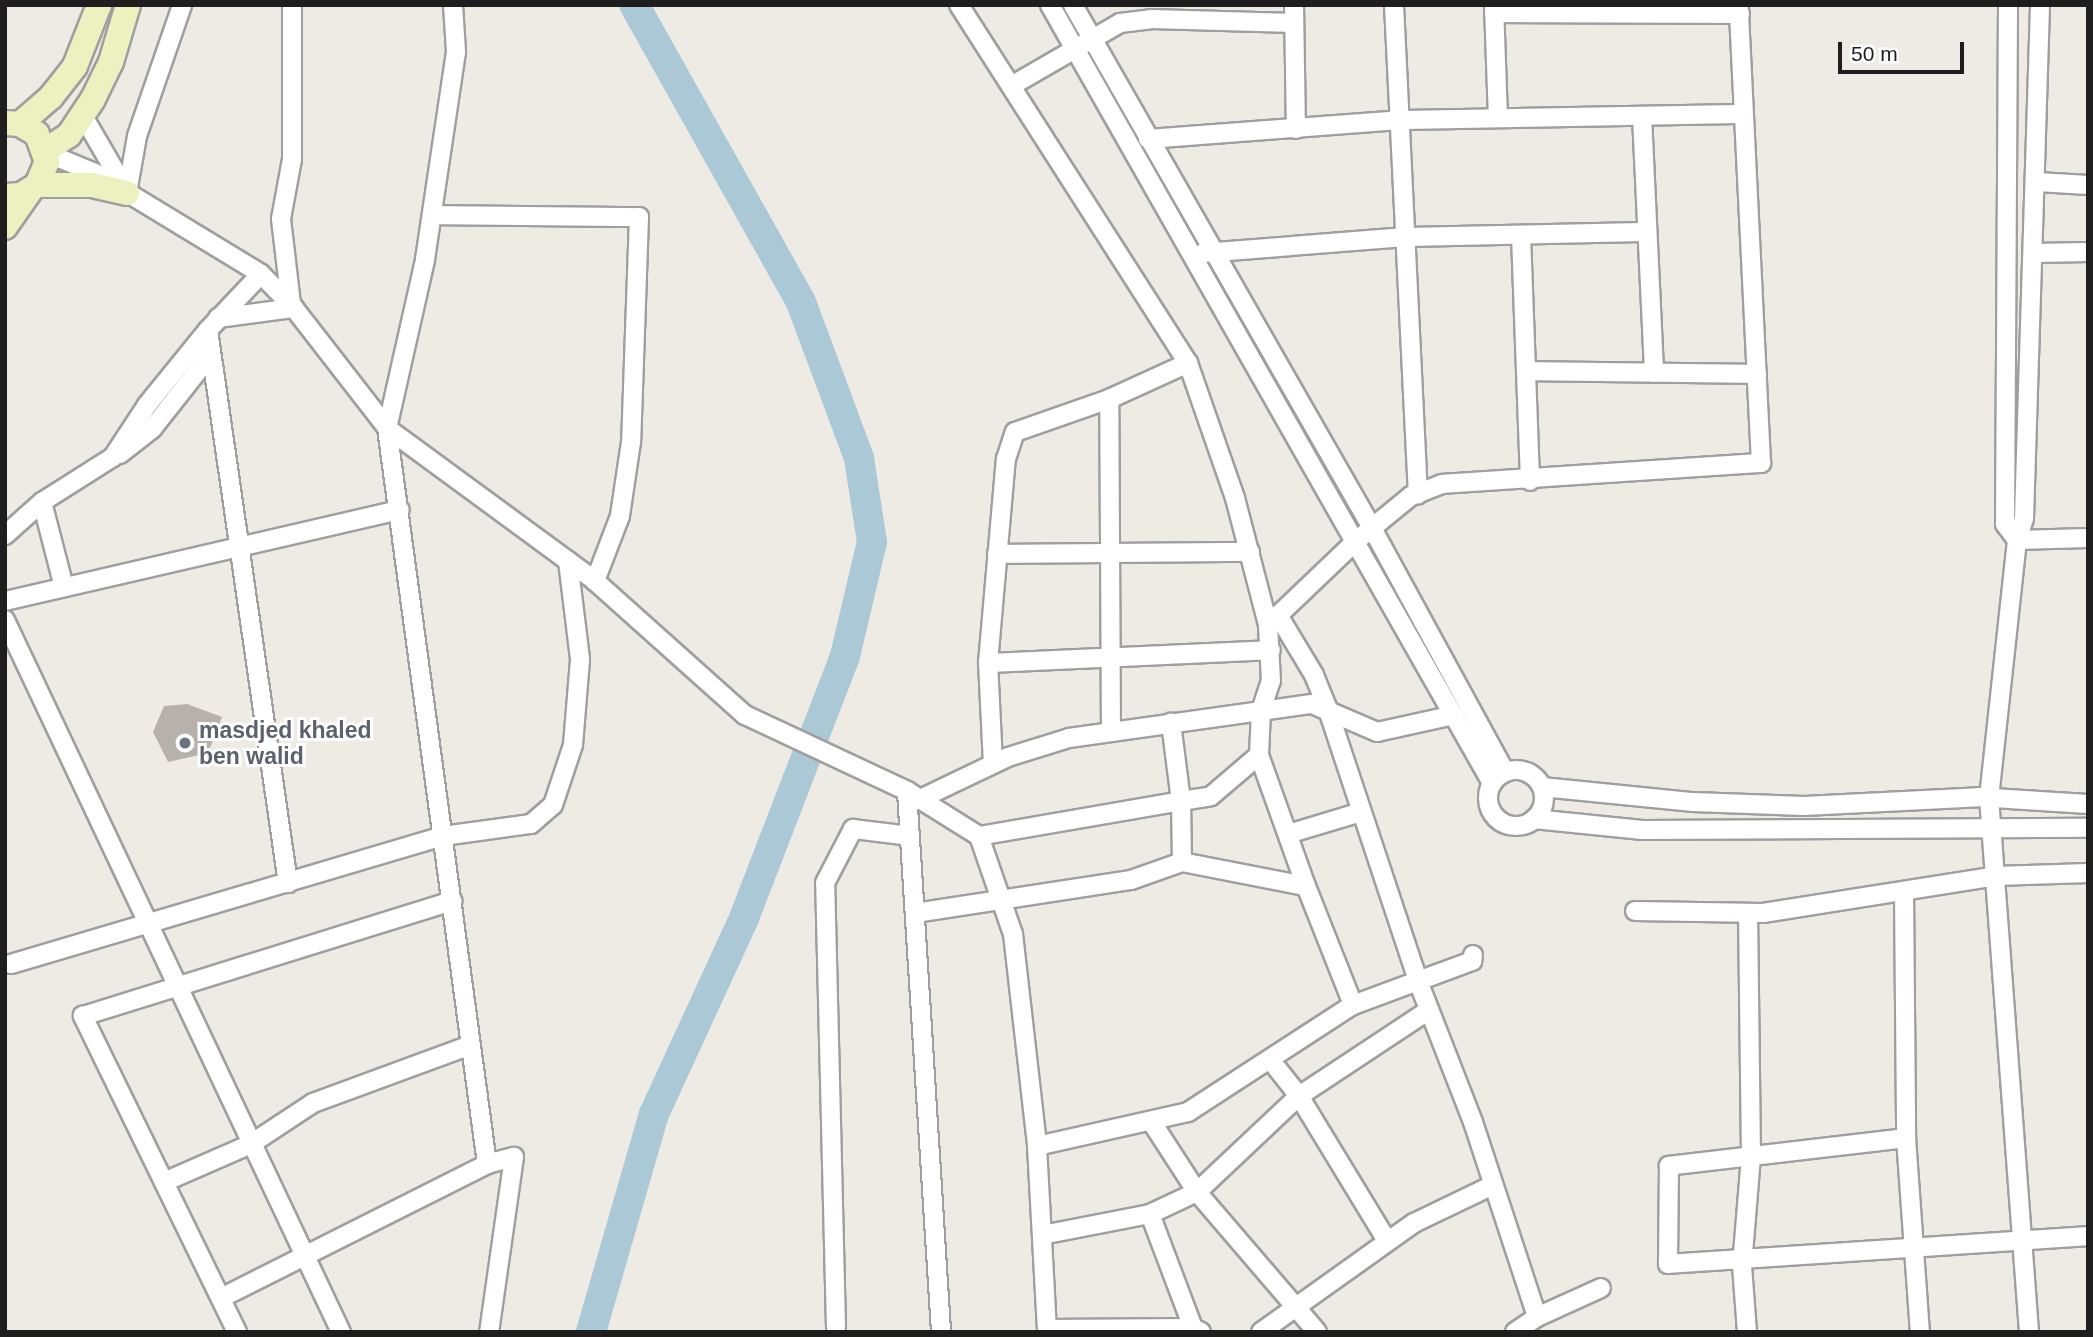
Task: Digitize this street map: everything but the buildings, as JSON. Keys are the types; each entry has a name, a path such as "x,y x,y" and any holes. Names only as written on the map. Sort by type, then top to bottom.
{"main road":[{"path":"13,123 51,97 75,66 99,5"},
{"path":"46,152 64,140 83,116 111,62 128,5"},
{"path":"5,227 46,170 46,152 37,134 13,123"},
{"path":"5,196 34,188 92,185 127,193"}],"street":[{"path":"127,193 137,136 183,5"},
{"path":"292,5 292,159 281,219 293,306"},
{"path":"453,5 456,52 432,215 387,428 487,1164"},
{"path":"959,5 1188,363 1273,620 1314,675 1327,707 1418,981 1493,1185 1537,1317"},
{"path":"1050,5 1454,715 1499,778"},
{"path":"1073,5 1090,39 1372,527 1499,778"},
{"path":"1394,5 1418,494"},
{"path":"2008,5 2005,524 2017,540"},
{"path":"2029,1332 1989,798 2017,540 2024,518 2035,253 2040,5"},
{"path":"1353,1005 1306,886 1259,755 1261,711 1271,681 1273,620 1372,527 1418,494 1442,484 1530,481 1762,463 1740,9 1494,9 1498,118"},
{"path":"1011,86 1120,23 1151,12 1294,14 1296,129"},
{"path":"1148,139 1399,120 1743,114"},
{"path":"83,116 127,193"},
{"path":"1642,116 1645,232 1654,373"},
{"path":"46,152 83,167 261,274 293,306 387,428 595,581 745,715 906,792 979,836 1013,934 1037,1146 1047,1330 1197,1330 1150,1214"},
{"path":"2037,182 2088,185"},
{"path":"432,215 639,217 631,442 620,516 595,581"},
{"path":"1193,256 1212,250 1405,237 1645,232"},
{"path":"1521,235 1530,481"},
{"path":"2035,253 2088,252"},
{"path":"113,457 147,405 213,324 261,274"},
{"path":"213,324 293,306"},
{"path":"213,324 211,354 241,545 288,883"},
{"path":"5,535 42,502 152,429 211,354"},
{"path":"993,764 988,663 1006,459 1014,432 1109,399 1188,363"},
{"path":"1526,371 1757,374"},
{"path":"1109,399 1113,555 1111,732"},
{"path":"42,502 64,587"},
{"path":"5,601 400,510"},
{"path":"2017,540 2088,538"},
{"path":"997,554 1113,555 1250,551"},
{"path":"11,964 148,926 443,836 531,824 552,805 573,745 580,659 568,561"},
{"path":"5,620 341,1332"},
{"path":"988,663 1271,650"},
{"path":"906,792 1069,738 1171,723 1312,704 1327,707 1364,730 1377,732 1454,715"},
{"path":"1171,723 1181,801 1182,862"},
{"path":"979,836 1211,796 1259,755"},
{"path":"1499,778 1530,774 1542,787 1543,804 1535,819"},
{"path":"1499,778 1488,800 1495,816 1519,825 1535,819 1642,830 2088,828"},
{"path":"1542,787 1681,801 1804,806 1989,798 2088,804"},
{"path":"906,792 941,1332"},
{"path":"1288,834 1361,812"},
{"path":"836,1327 825,883 853,829 910,836"},
{"path":"915,914 1002,898 1131,880 1182,862 1306,886"},
{"path":"1635,911 1748,913 1996,876 2088,873"},
{"path":"1904,891 1906,1138 1910,1247 1920,1332"},
{"path":"237,1332 83,1016 452,901"},
{"path":"1747,1332 1743,1258 1751,1156 1748,913"},
{"path":"1037,1146 1153,1124 1188,1112 1272,1062 1353,1005 1472,961 1474,955"},
{"path":"1042,1235 1150,1214 1197,1192 1299,1096 1430,1010"},
{"path":"164,1182 251,1144 313,1103 471,1045"},
{"path":"1272,1062 1299,1096 1387,1241"},
{"path":"1153,1124 1197,1192 1317,1332"},
{"path":"1906,1138 1669,1166 1668,1264 2088,1236"},
{"path":"221,1298 487,1164 514,1157 489,1332"},
{"path":"1261,1332 1387,1241 1493,1185"},
{"path":"1515,1332 1537,1317 1601,1287"}],"waterway":[{"path":"591,1332 654,1114 744,918 845,656 872,542 859,458 801,302 634,5"}],"place":[{"name":"masdjed khaled ben walid","path":"185,743"}]}
